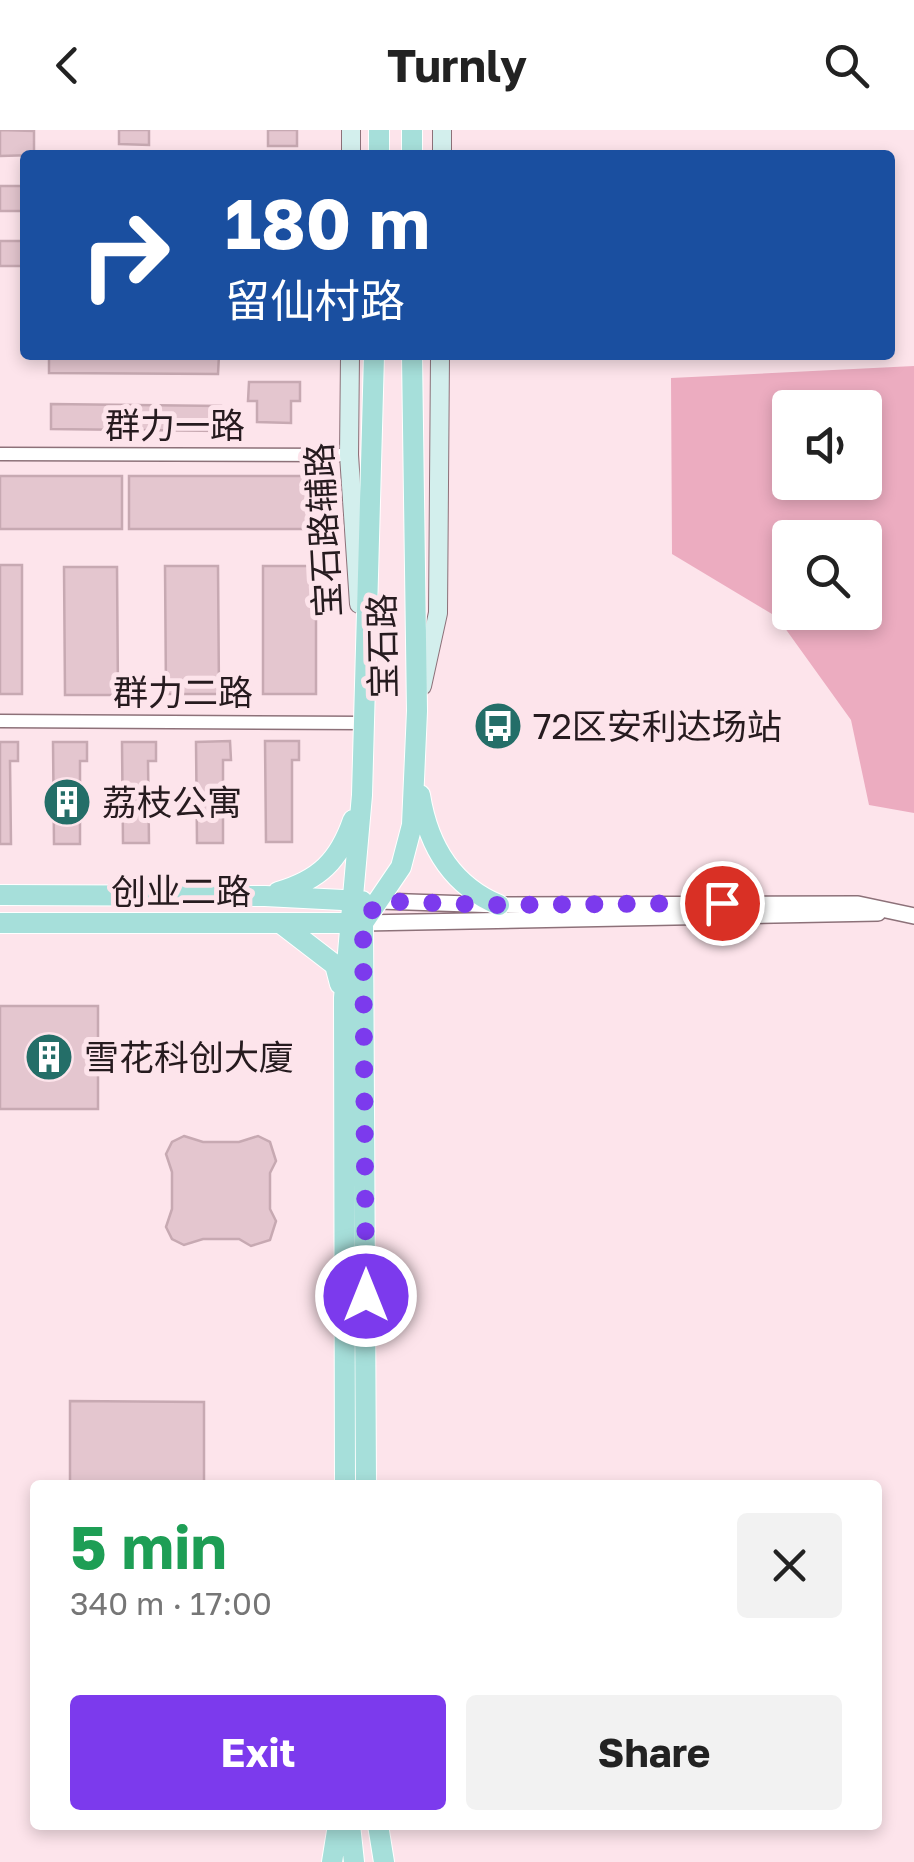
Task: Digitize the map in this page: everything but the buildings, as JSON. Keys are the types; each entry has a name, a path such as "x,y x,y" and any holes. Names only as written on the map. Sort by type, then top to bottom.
{"main road":[{"name":"宝石路辅路","path":"350,360 349,455 366,700"},
{"name":"宝石路","path":"362,795 374,360"},
{"name":"宝石路","path":"356,923 379,901 406,853 416,765 412,360"},
{"path":"416,711 438,613 440,360"},
{"path":"416,765 427,822 448,869 469,890 498,905"},
{"path":"362,795 351,901 356,923 366,1480"},
{"name":"创业二路","path":"265,896 300,886 325,871 347,838 362,795"},
{"name":"创业二路","path":"0,894 379,901"},
{"name":"创业二路","path":"0,923 356,923"},
{"path":"346,1480 344,998 356,923"},
{"path":"282,924 335,964 344,998"},
{"path":"332,1862 337,1830"},
{"path":"351,1830 354,1862"},
{"path":"379,1830 384,1862"}],"street":[{"name":"群力一路","path":"0,454 349,455"},
{"name":"群力二路","path":"0,721 366,723"},
{"path":"379,901 498,905 858,904 914,916"},
{"path":"356,923 892,912"}],"shaded area":[{"path":"914,366 914,813 869,805 851,720 786,630 882,630 882,520 772,520 772,614 672,554 671,378"}],"place":[{"name":"72区安利达场站","path":"498,726"},
{"name":"荔枝公寓","path":"67,802"},
{"name":"雪花科创大廈","path":"49,1057"}],"route":[{"path":"366,1296 363,923 379,901 498,905 722,903"}]}
